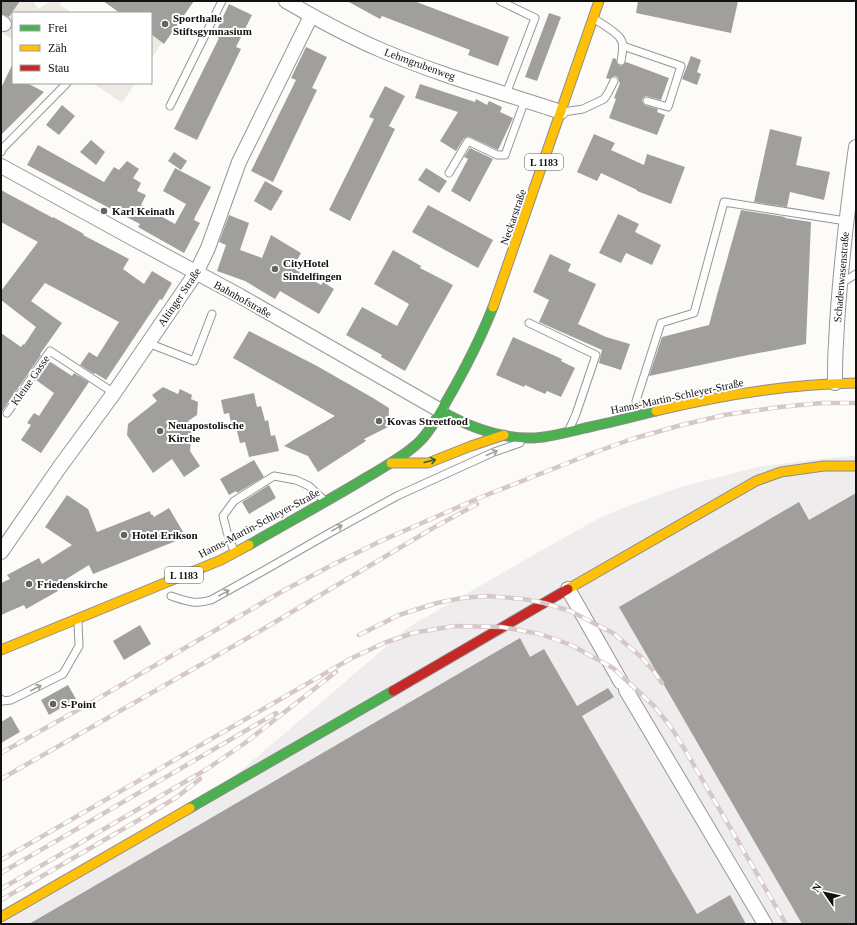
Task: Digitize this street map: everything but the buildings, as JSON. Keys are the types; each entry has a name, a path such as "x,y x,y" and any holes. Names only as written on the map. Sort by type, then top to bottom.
{"main road":[{"name":"Neckarstraße","path":"441,411 461,376 487,322 497,297 599,1"},
{"name":"Hanns-Martin-Schleyer-Straße","path":"1,650 207,566 235,553 326,502 391,463 423,438 441,411 471,426 504,435 534,438 568,432 722,396 782,388 835,383 856,383"},
{"name":"Hanns-Martin-Schleyer-Straße","path":"391,463 428,462 504,435"},
{"path":"1,917 568,588 622,559 756,481 781,472 824,466 856,466"}],"street":[{"name":"Lehmgrubenweg","path":"286,1 311,16 381,50 430,69 561,112"},
{"name":"Altinger Straße","path":"1,552 59,468 114,393 196,273 208,248 239,162 311,16"},
{"name":"Schadenwasenstraße","path":"835,383 840,284 846,221 856,148"},
{"name":"Bahnhofstraße","path":"1,166 247,300 441,411"},
{"path":"568,588 623,686 765,924"}],"lane":[{"path":"170,106 222,1"},
{"path":"500,1 535,18 506,94"},
{"path":"593,18 621,38 623,49 621,61"},
{"path":"622,46 681,66 668,107 647,101"},
{"path":"561,112 583,109 604,99 613,90 614,81"},
{"path":"1,152 3,148 66,84"},
{"path":"449,173 468,141 497,155 505,155 525,100"},
{"path":"636,401 661,323 694,313 724,202 846,221"},
{"path":"842,269 856,273"},
{"path":"840,284 856,273"},
{"path":"148,343 194,361 212,314"},
{"path":"529,323 596,355 576,414 568,432"},
{"name":"Kleine Gasse","path":"7,413 50,350 114,393"},
{"path":"171,596 188,602 202,603 211,600 397,496 494,452 534,438"},
{"path":"235,553 223,516 234,501 274,476 296,480 309,486 326,502"},
{"path":"2,701 11,700 63,674 79,646 78,618"}],"shaded area":[{"path":"20,1 33,1 38,9 51,1 62,1 60,5 70,12 13,12"},
{"path":"12,13 12,39 1,32 1,29"},
{"path":"152,35 162,42 152,56"},
{"path":"94,84 134,84 122,103"},
{"path":"856,456 856,924 1,924 224,785 409,627 605,515 680,487 758,467"}],"railway":[{"path":"1,753 281,592 381,541 479,498 593,453 632,439 678,426 724,415 780,407 822,403 856,403"},
{"path":"1,779 265,628 433,528 477,504"},
{"path":"359,635 399,615 437,603 462,598 487,596 524,599 570,611 613,633 640,656 662,683"},
{"path":"1,860 350,659 384,643 413,633 454,626 502,627 540,634 571,645 613,668 654,706 681,743 786,924"},
{"path":"1,889 207,769 245,743 336,672"},
{"path":"1,873 276,713"},
{"path":"1,900 177,797 200,779"}],"traffic: fast":[{"path":"249,545 386,466 415,446 435,422 459,379 493,307"},
{"path":"441,411 474,427 497,434 522,438 547,437 656,411"},
{"path":"190,808 393,691"}],"traffic: slow":[{"path":"493,307 599,1"},
{"path":"656,411 755,391 856,383"},
{"path":"391,463 428,463 504,435"},
{"path":"568,589 756,481 781,472 824,466 856,466"},
{"path":"1,650 221,560 249,545"},
{"path":"1,917 190,808"}],"traffic: jam":[{"path":"393,691 568,589"}],"place":[{"name":"Sporthalle Stiftsgymnasium","path":"165,24"},
{"name":"Karl Keinath","path":"104,211"},
{"name":"CityHotel Sindelfingen","path":"275,269"},
{"name":"Kovas Streetfood","path":"379,421"},
{"name":"Neuapostolische Kirche","path":"160,431"},
{"name":"Hotel Erikson","path":"124,535"},
{"name":"Friedenskirche","path":"29,584"},
{"name":"S-Point","path":"53,704"}]}
